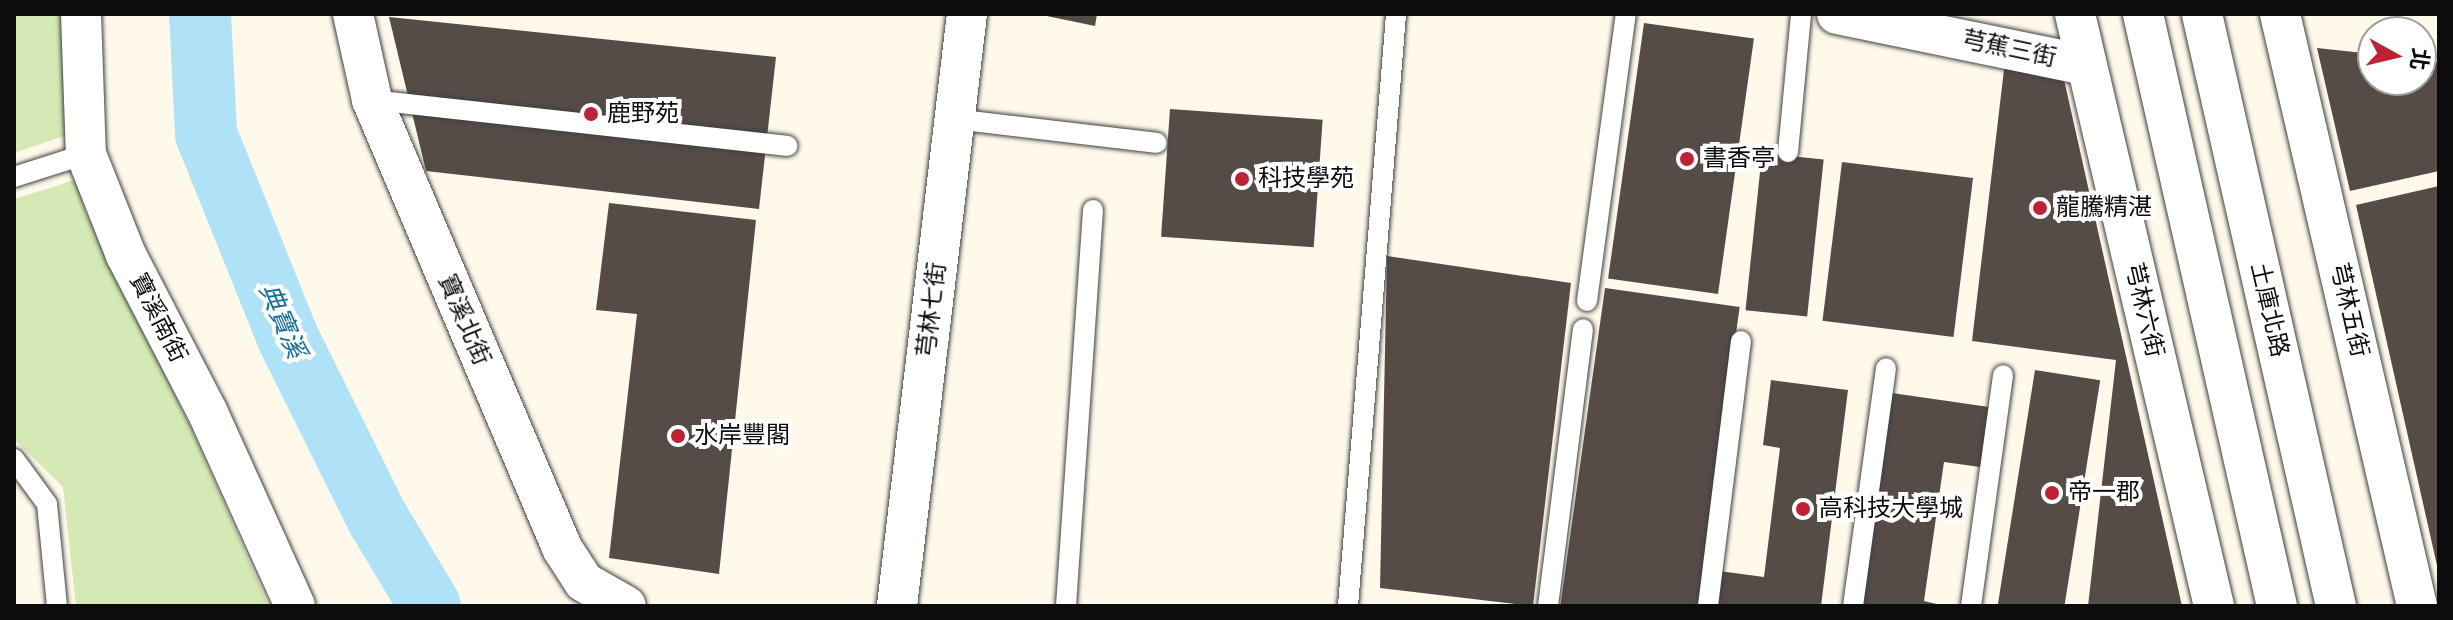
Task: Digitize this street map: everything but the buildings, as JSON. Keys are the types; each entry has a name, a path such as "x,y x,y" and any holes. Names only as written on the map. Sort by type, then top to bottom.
{"street":[{"name":"寶溪南街","path":"81,14 86,154 126,255 207,411 295,606"},
{"name":"寶溪北街","path":"353,14 372,100 562,548 584,582 621,604"},
{"name":"芎林七街","path":"897,606 967,14"},
{"name":"芎蕉三街","path":"1837,14 2086,65"},
{"name":"芎林六街","path":"2075,14 2214,606"},
{"path":"2143,14 2277,606"},
{"name":"土庫北路","path":"2202,14 2336,606"},
{"name":"芎林五街","path":"2280,14 2417,606"}],"lane":[{"path":"1348,606 1396,14"},
{"path":"1587,301 1626,14"},
{"path":"1788,152 1801,14"},
{"path":"372,100 787,146"},
{"path":"954,119 1157,143"},
{"path":"14,177 86,154"},
{"path":"1066,606 1093,210"},
{"path":"1548,606 1583,329"},
{"path":"1708,606 1741,341"},
{"path":"1853,606 1886,368"},
{"path":"1971,606 2003,375"},
{"path":"14,459 47,504 57,606"}],"green space":[{"path":"14,14 69,14 94,126 14,153"},
{"path":"75,180 86,213 190,426 269,606 76,606 63,487 14,439 14,199"}],"waterway":[{"name":"典寶溪","path":"200,14 206,134 287,336 378,519 430,606"}],"place":[{"name":"鹿野苑","path":"591,114"},
{"name":"書香亭","path":"1687,159"},
{"name":"科技學苑","path":"1242,179"},
{"name":"龍騰精湛","path":"2040,208"},
{"name":"水岸豐閣","path":"678,436"},
{"name":"帝一郡","path":"2052,493"},
{"name":"高科技大學城","path":"1803,509"}]}
